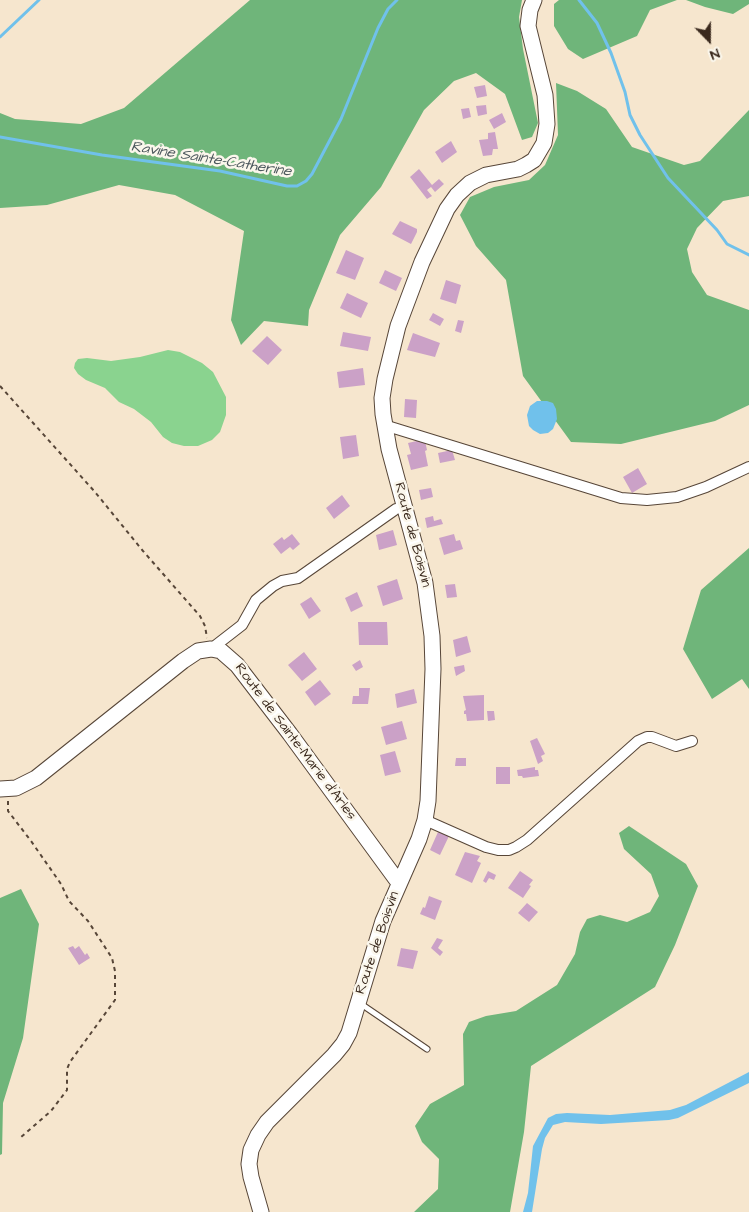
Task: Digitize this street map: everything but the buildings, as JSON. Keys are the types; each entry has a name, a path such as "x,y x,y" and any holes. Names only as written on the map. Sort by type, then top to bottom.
{"main road":[{"name":"Route de Boisvin","path":"261,1212 254,1192 249,1164 258,1135 267,1122 343,1044 349,1033 383,921 419,839 425,820 428,801 433,669 432,636 426,583 388,449 382,398 398,326 422,262 448,209 457,195 470,183 486,174 518,169 526,165 534,160 544,144 547,124 545,95 528,26 530,10 534,0"},
{"path":"5,789 16,788 36,778 172,668 198,651 211,650"},
{"name":"Route de Sainte-Marie d'Arles","path":"211,650 221,650 237,665 396,879 400,881"}],"street":[{"path":"384,424 621,498 647,500 677,497 706,488 749,467"},
{"path":"211,650 242,625 256,600 273,586 282,581 298,578 396,509 404,507"},
{"path":"425,820 486,847 508,850 527,840 638,741 652,737 676,746 692,741"}],"lane":[{"path":"358,1002 427,1049"}],"path":[{"path":"0,386 95,492 137,545 200,616 205,626 211,650"},
{"path":"5,789 8,811 36,848 69,901 88,921 112,958 115,971 115,1000 70,1062 67,1069 67,1090 51,1111 20,1138"}],"green space":[{"path":"250,0 522,0 519,17 523,49 538,123 532,137 522,140 505,94 476,73 454,81 424,110 381,187 340,235 309,310 308,326 264,321 241,345 231,320 244,231 175,195 119,185 47,205 0,208 0,113 15,119 81,124 124,108"},
{"path":"559,0 677,0 650,10 637,36 583,59 568,49 554,26 554,4"},
{"path":"686,0 749,0 749,4 733,14"},
{"path":"556,83 577,91 606,109 632,147 684,165 700,161 749,110 749,196 723,201 697,228 687,249 692,272 707,295 749,310 749,405 715,421 621,444 571,442 523,376 506,280 476,246 460,215 470,197 494,187 529,180 545,165 558,135"},
{"path":"168,350 180,352 202,363 213,372 226,397 226,415 220,432 212,440 198,446 184,446 172,443 163,437 151,422 134,409 119,402 105,388 86,380 74,368 78,359 87,358 111,361 140,357"},
{"path":"749,548 749,689 742,679 712,699 683,649 701,590"},
{"path":"629,826 686,864 698,886 675,945 655,987 531,1066 524,1132 510,1212 414,1212 438,1189 439,1159 422,1142 415,1126 430,1104 464,1085 463,1034 469,1022 486,1016 516,1011 557,985 575,954 580,932 587,919 600,915 627,922 650,912 659,896 651,874 624,849 619,833"},
{"path":"21,889 39,924 23,1038 3,1103 2,1154 0,1155 0,898"}],"water":[{"path":"537,401 553,403 556,409 557,419 553,429 548,433 540,434 529,426 527,415 530,406"},
{"path":"749,1072 749,1083 678,1118 601,1124 565,1122 553,1125 545,1138 542,1149 532,1212 523,1212 528,1193 533,1146 548,1118 556,1114 567,1113 610,1115 670,1110 686,1105"}],"waterway":[{"name":"Ravine Sainte-Catherine","path":"0,37 39,0"},
{"name":"Ravine Sainte-Catherine","path":"0,137 102,155 220,171 287,186 297,186 306,181 312,174 341,119 378,28 388,9 397,0"},
{"name":"Ravine Sainte-Catherine","path":"579,0 597,23 611,53 625,92 630,115 640,135 668,178 717,230 727,244 749,255"}]}
